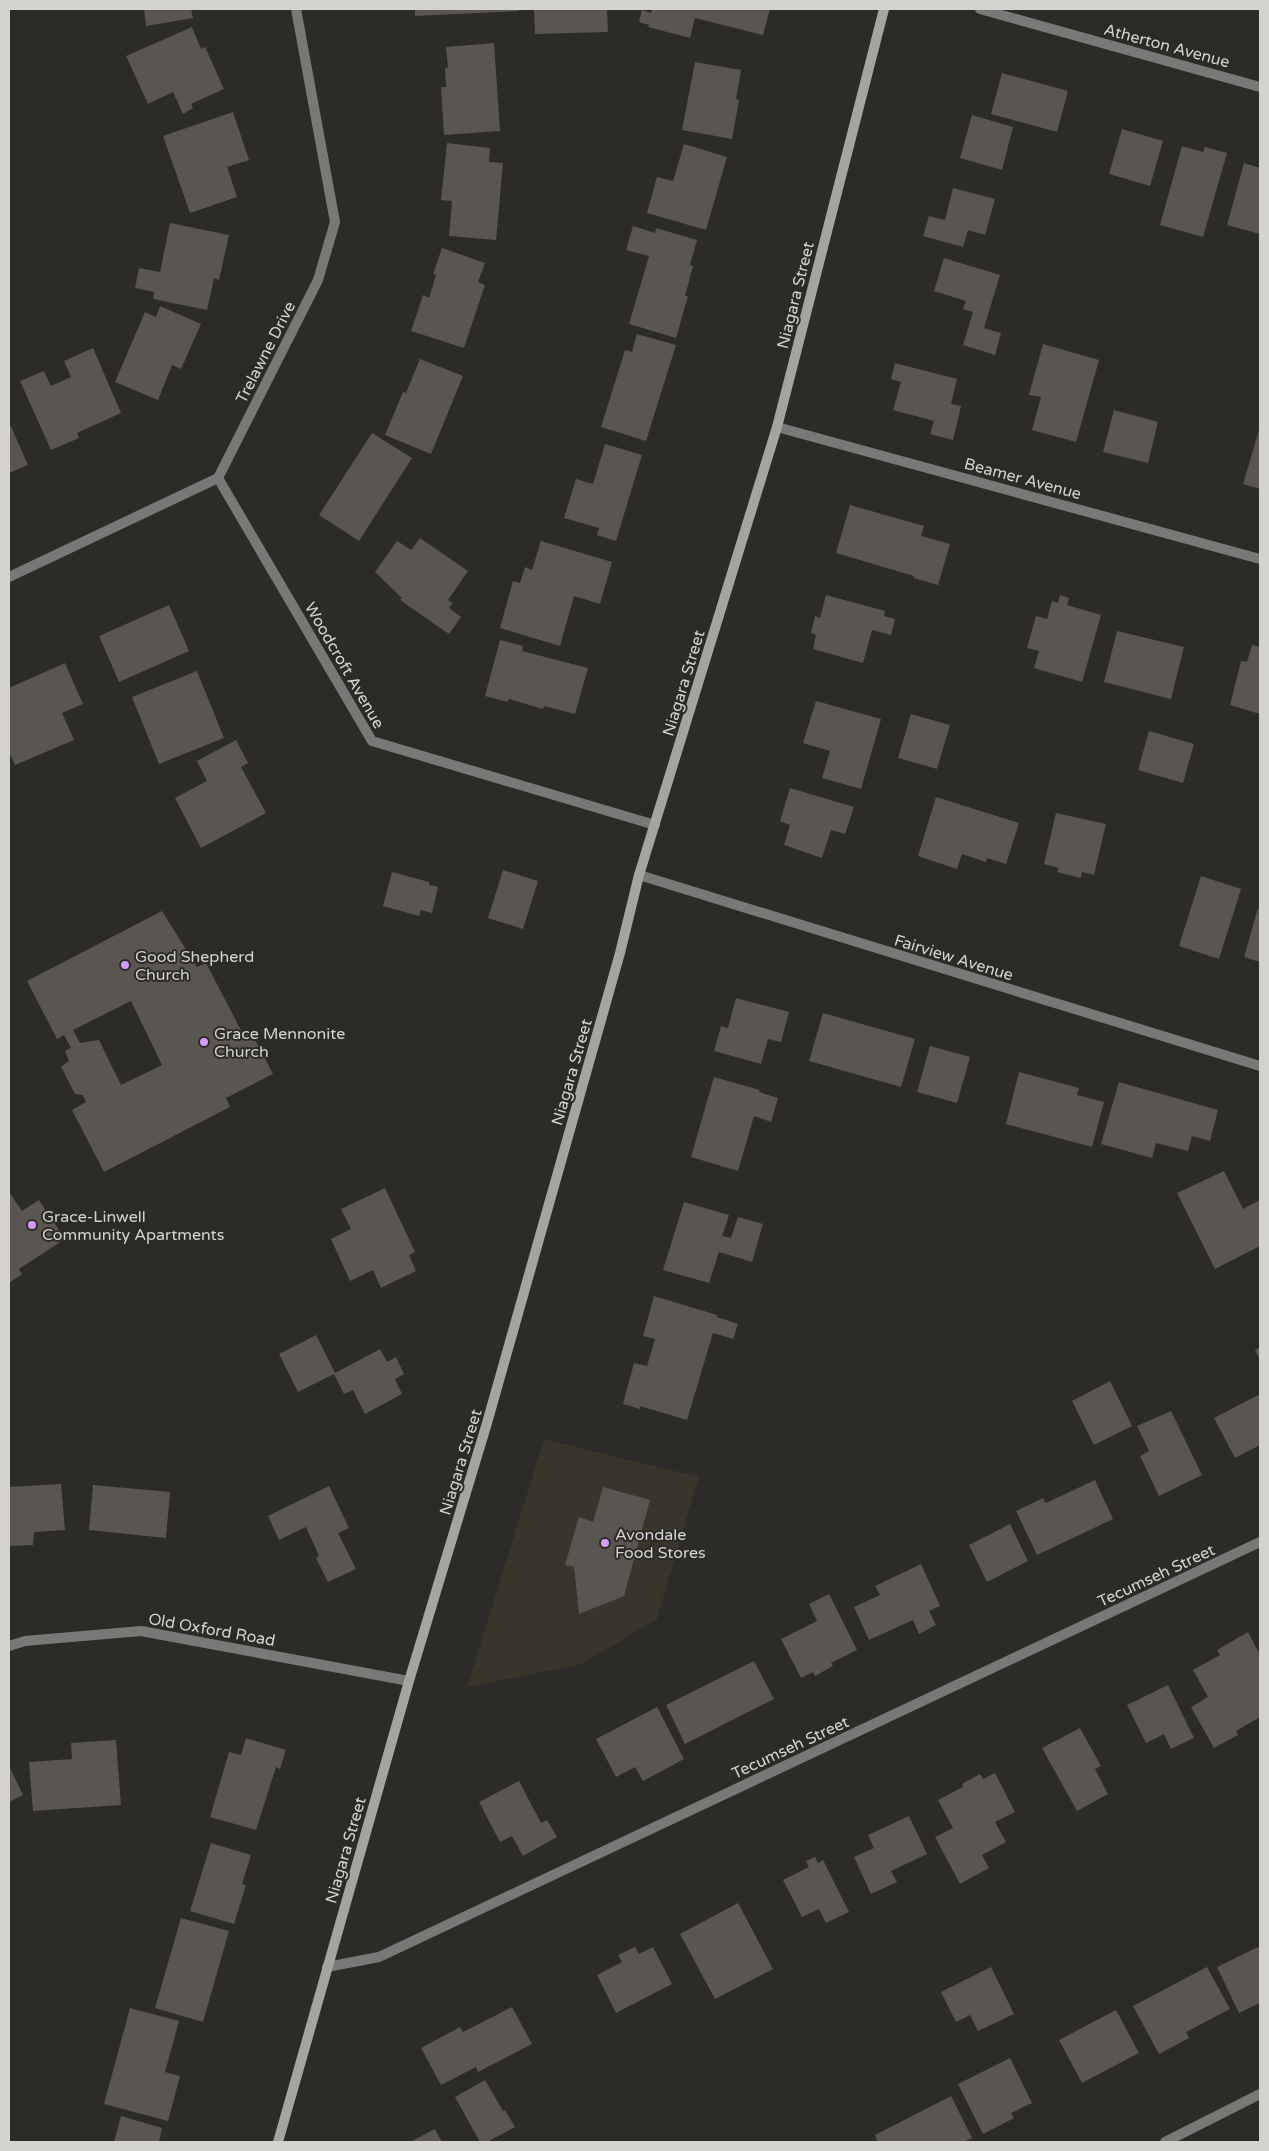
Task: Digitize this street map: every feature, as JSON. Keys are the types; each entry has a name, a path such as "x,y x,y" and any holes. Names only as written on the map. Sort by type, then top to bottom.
{"main road":[{"name":"Niagara Street","path":"278,2142 409,1681 490,1414 618,963 639,875 777,427 884,9"}],"street":[{"name":"Trelawne Drive","path":"218,478 318,280 335,222 296,9"},
{"name":"Atherton Avenue","path":"980,9 1260,87"},
{"name":"Beamer Avenue","path":"777,427 1260,559"},
{"path":"9,577 218,478"},
{"name":"Woodcroft Avenue","path":"218,478 372,741 655,825"},
{"name":"Fairview Avenue","path":"639,875 1260,1066"},
{"name":"Tecumseh Street","path":"327,1966 379,1957 1260,1542"},
{"name":"Old Oxford Road","path":"9,1646 25,1641 141,1631 409,1681"},
{"path":"1165,2142 1260,2094"}],"shaded area":[{"path":"544,1439 699,1477 657,1619 582,1664 467,1687"}],"building":[{"path":"144,9 191,9 193,18 146,26"},
{"path":"415,9 519,9 519,11 415,16"},
{"path":"534,9 607,9 608,32 535,34"},
{"path":"652,9 770,9 763,35 695,18 690,38 648,27 649,25 639,22 642,10 651,13"},
{"path":"192,27 201,49 205,47 224,89 191,104 193,108 183,114 173,92 148,104 126,56"},
{"path":"494,43 500,131 444,135 441,87 446,87 445,68 448,68 446,47"},
{"path":"695,62 741,70 736,99 739,100 732,139 682,130"},
{"path":"1002,73 1068,91 1057,132 991,114"},
{"path":"233,112 249,160 227,167 237,197 190,213 163,136"},
{"path":"972,115 1013,127 1002,170 960,158"},
{"path":"1122,129 1163,141 1150,186 1109,174"},
{"path":"447,143 490,148 489,162 503,163 496,240 449,236 452,201 441,200"},
{"path":"684,144 727,157 706,230 647,213 657,177 673,181"},
{"path":"1182,146 1203,152 1205,147 1227,153 1203,237 1160,225"},
{"path":"1244,163 1260,168 1260,234 1227,225"},
{"path":"953,188 995,199 985,235 968,230 963,247 923,236 929,216 945,220"},
{"path":"170,223 229,235 219,280 214,278 207,310 153,299 154,292 135,288 139,268 160,272"},
{"path":"633,226 655,233 656,228 697,240 690,265 693,266 685,296 688,296 676,338 629,324 649,256 626,250"},
{"path":"442,248 485,263 478,282 485,285 464,348 411,331 423,295 429,298 436,275 433,274"},
{"path":"944,258 1000,275 984,328 1001,333 995,355 963,345 973,312 963,309 966,301 934,291"},
{"path":"160,306 201,324 181,369 172,365 158,400 115,382 145,312 156,317"},
{"path":"637,334 676,345 646,441 601,427 625,350 632,352"},
{"path":"1043,344 1099,360 1076,442 1032,430 1041,397 1029,395"},
{"path":"93,348 121,413 77,433 79,438 51,450 20,381 44,371 51,386 71,377 64,361"},
{"path":"420,359 463,376 431,454 385,435 403,392 406,393"},
{"path":"895,363 957,379 951,404 961,406 953,440 930,434 934,421 893,410 901,382 891,379"},
{"path":"1114,410 1158,422 1148,463 1103,452"},
{"path":"9,422 28,465 9,473"},
{"path":"1260,427 1260,489 1243,484"},
{"path":"372,433 412,458 359,541 319,515"},
{"path":"605,444 642,455 616,541 597,535 599,528 564,518 576,479 593,484"},
{"path":"850,505 924,526 921,536 950,544 938,585 836,553"},
{"path":"420,538 468,571 448,600 453,603 449,608 461,617 449,634 400,600 402,598 375,572 397,541 411,550"},
{"path":"541,541 612,562 600,604 574,596 560,646 500,628 513,581 520,583 525,567 532,570"},
{"path":"826,595 885,611 884,616 895,619 891,635 872,630 863,663 813,649 816,635 811,633 815,616 820,618"},
{"path":"1060,595 1069,598 1067,605 1101,615 1082,682 1034,668 1039,651 1027,648 1036,616 1047,619 1052,601 1058,603"},
{"path":"169,605 189,651 119,682 99,636"},
{"path":"1117,631 1184,647 1171,699 1104,682"},
{"path":"500,640 523,646 522,651 588,668 575,714 544,706 543,709 509,699 508,702 485,696"},
{"path":"1252,645 1260,647 1260,714 1230,705 1241,661 1247,662"},
{"path":"65,663 83,704 62,713 74,740 15,765 9,752 9,688"},
{"path":"197,671 224,738 159,764 132,697"},
{"path":"816,701 881,719 861,789 822,778 830,751 803,743"},
{"path":"911,714 950,725 937,769 898,758"},
{"path":"1149,731 1194,744 1183,783 1138,770"},
{"path":"236,740 248,763 241,767 266,813 201,848 175,798 207,781 197,761"},
{"path":"790,788 854,807 845,834 831,830 822,858 784,845 790,825 780,821"},
{"path":"936,797 1019,823 1006,864 987,858 986,862 962,854 957,869 918,856"},
{"path":"1056,813 1106,824 1094,875 1082,872 1081,878 1057,872 1059,868 1044,864"},
{"path":"503,870 538,881 523,929 488,918"},
{"path":"392,872 429,882 429,885 438,887 432,913 421,910 419,916 383,906"},
{"path":"1201,876 1241,889 1219,959 1179,946"},
{"path":"1258,908 1260,909 1260,962 1244,957"},
{"name":"Grace Mennonite Church","path":"162,911 197,967 206,963 244,1036 251,1032 273,1074 226,1098 230,1107 104,1172 72,1110 86,1102 83,1095 75,1094 61,1067 69,1061 65,1051 71,1048 64,1035 57,1039 27,981","holes":["131,1001 162,1065 121,1085 99,1040 80,1043 73,1030"]},
{"path":"736,998 789,1012 781,1042 768,1039 761,1064 714,1051 721,1026 728,1028"},
{"path":"823,1013 915,1039 901,1087 809,1061"},
{"path":"930,1046 970,1057 957,1103 917,1092"},
{"path":"1019,1072 1079,1088 1077,1095 1104,1102 1092,1147 1006,1124"},
{"path":"714,1077 760,1090 759,1092 778,1098 771,1122 754,1116 738,1171 691,1157"},
{"path":"1119,1082 1218,1110 1210,1141 1192,1136 1188,1151 1156,1143 1152,1158 1101,1144"},
{"path":"1224,1171 1243,1209 1260,1200 1260,1246 1215,1269 1177,1193"},
{"path":"385,1188 415,1252 409,1255 416,1271 381,1288 373,1270 350,1281 331,1239 351,1229 341,1209"},
{"name":"Grace-Linwell Community Apartments","path":"9,1192 22,1211 39,1200 65,1239 19,1269 22,1274 9,1283"},
{"path":"684,1202 729,1215 722,1236 731,1238 738,1217 763,1224 752,1262 719,1252 709,1283 663,1270"},
{"path":"654,1296 717,1315 717,1317 738,1324 733,1339 713,1333 687,1420 640,1406 640,1409 623,1404 634,1363 647,1366 655,1339 643,1336"},
{"path":"316,1335 335,1373 380,1349 387,1362 396,1357 404,1374 395,1379 402,1394 365,1414 353,1390 344,1394 334,1374 298,1392 279,1354"},
{"path":"1260,1347 1260,1360 1255,1350"},
{"path":"1110,1381 1132,1426 1094,1445 1072,1401"},
{"path":"1260,1394 1260,1445 1235,1458 1214,1418"},
{"path":"1171,1411 1202,1475 1159,1496 1140,1456 1149,1451 1137,1426"},
{"path":"1095,1480 1113,1519 1037,1555 1016,1511 1043,1498 1046,1503"},
{"path":"61,1484 65,1530 34,1532 33,1545 9,1546 9,1487"},
{"path":"93,1485 170,1492 166,1538 89,1530"},
{"path":"329,1486 349,1528 338,1533 356,1569 328,1582 316,1558 319,1556 306,1527 279,1540 268,1516"},
{"name":"Avondale Food Stores","path":"603,1487 650,1500 624,1596 579,1614 574,1567 565,1565 579,1517 593,1522"},
{"path":"1010,1524 1028,1561 987,1582 969,1545"},
{"path":"921,1564 940,1606 929,1611 936,1625 919,1634 913,1620 869,1640 854,1607 880,1595 875,1586"},
{"path":"829,1594 857,1650 831,1663 833,1666 815,1676 813,1672 801,1678 781,1639 817,1621 809,1604"},
{"path":"1248,1632 1260,1655 1260,1717 1236,1731 1238,1735 1214,1748 1191,1707 1208,1697 1193,1670 1220,1655 1217,1650"},
{"path":"754,1661 774,1699 685,1744 666,1705"},
{"path":"1168,1685 1194,1738 1171,1749 1164,1734 1146,1743 1127,1705"},
{"path":"657,1707 684,1759 643,1781 635,1767 616,1777 596,1739"},
{"path":"1080,1728 1101,1766 1095,1769 1108,1794 1077,1811 1042,1748"},
{"path":"246,1738 286,1750 280,1769 276,1767 256,1830 210,1817 229,1752 241,1755"},
{"path":"116,1740 121,1805 33,1811 29,1762 72,1759 71,1743"},
{"path":"9,1766 23,1795 9,1802"},
{"path":"995,1773 1015,1812 995,1822 1006,1842 982,1855 989,1868 960,1884 935,1837 953,1828 938,1800 963,1787 962,1784 980,1774 983,1779"},
{"path":"519,1781 541,1823 547,1820 557,1837 523,1856 512,1836 500,1842 479,1802"},
{"path":"909,1816 927,1854 891,1871 897,1882 871,1894 854,1857 874,1848 868,1835"},
{"path":"211,1843 251,1855 242,1884 246,1885 234,1924 190,1911"},
{"path":"815,1857 818,1863 823,1860 849,1912 826,1923 819,1909 802,1917 783,1880 809,1867 806,1861"},
{"path":"738,1903 773,1969 715,1999 680,1934"},
{"path":"181,1918 229,1931 203,2022 155,2008"},
{"path":"1260,1946 1260,2003 1239,2013 1217,1967"},
{"path":"635,1947 639,1954 653,1947 672,1984 616,2013 597,1975 622,1962 618,1955"},
{"path":"991,1967 1014,2014 978,2031 970,2015 956,2022 941,1992"},
{"path":"1207,1967 1230,2009 1186,2032 1189,2038 1159,2054 1133,2006"},
{"path":"512,2007 532,2044 478,2072 476,2067 441,2085 421,2048 460,2027 463,2032"},
{"path":"130,2008 179,2021 165,2072 180,2076 168,2121 104,2104"},
{"path":"1116,2010 1139,2053 1082,2083 1059,2040"},
{"path":"1010,2058 1032,2103 1011,2113 1014,2118 983,2134 958,2084"},
{"path":"485,2080 503,2111 505,2110 515,2127 487,2142 480,2142 455,2097"},
{"path":"951,2096 972,2138 963,2142 878,2142 875,2135"},
{"path":"121,2116 162,2128 159,2142 114,2142"},
{"path":"435,2129 442,2142 410,2142"}],"place":[{"name":"Good Shepherd Church","path":"125,965"},
{"name":"Grace Mennonite Church","path":"204,1042"},
{"name":"Grace-Linwell Community Apartments","path":"32,1225"},
{"name":"Avondale Food Stores","path":"605,1543"}]}
